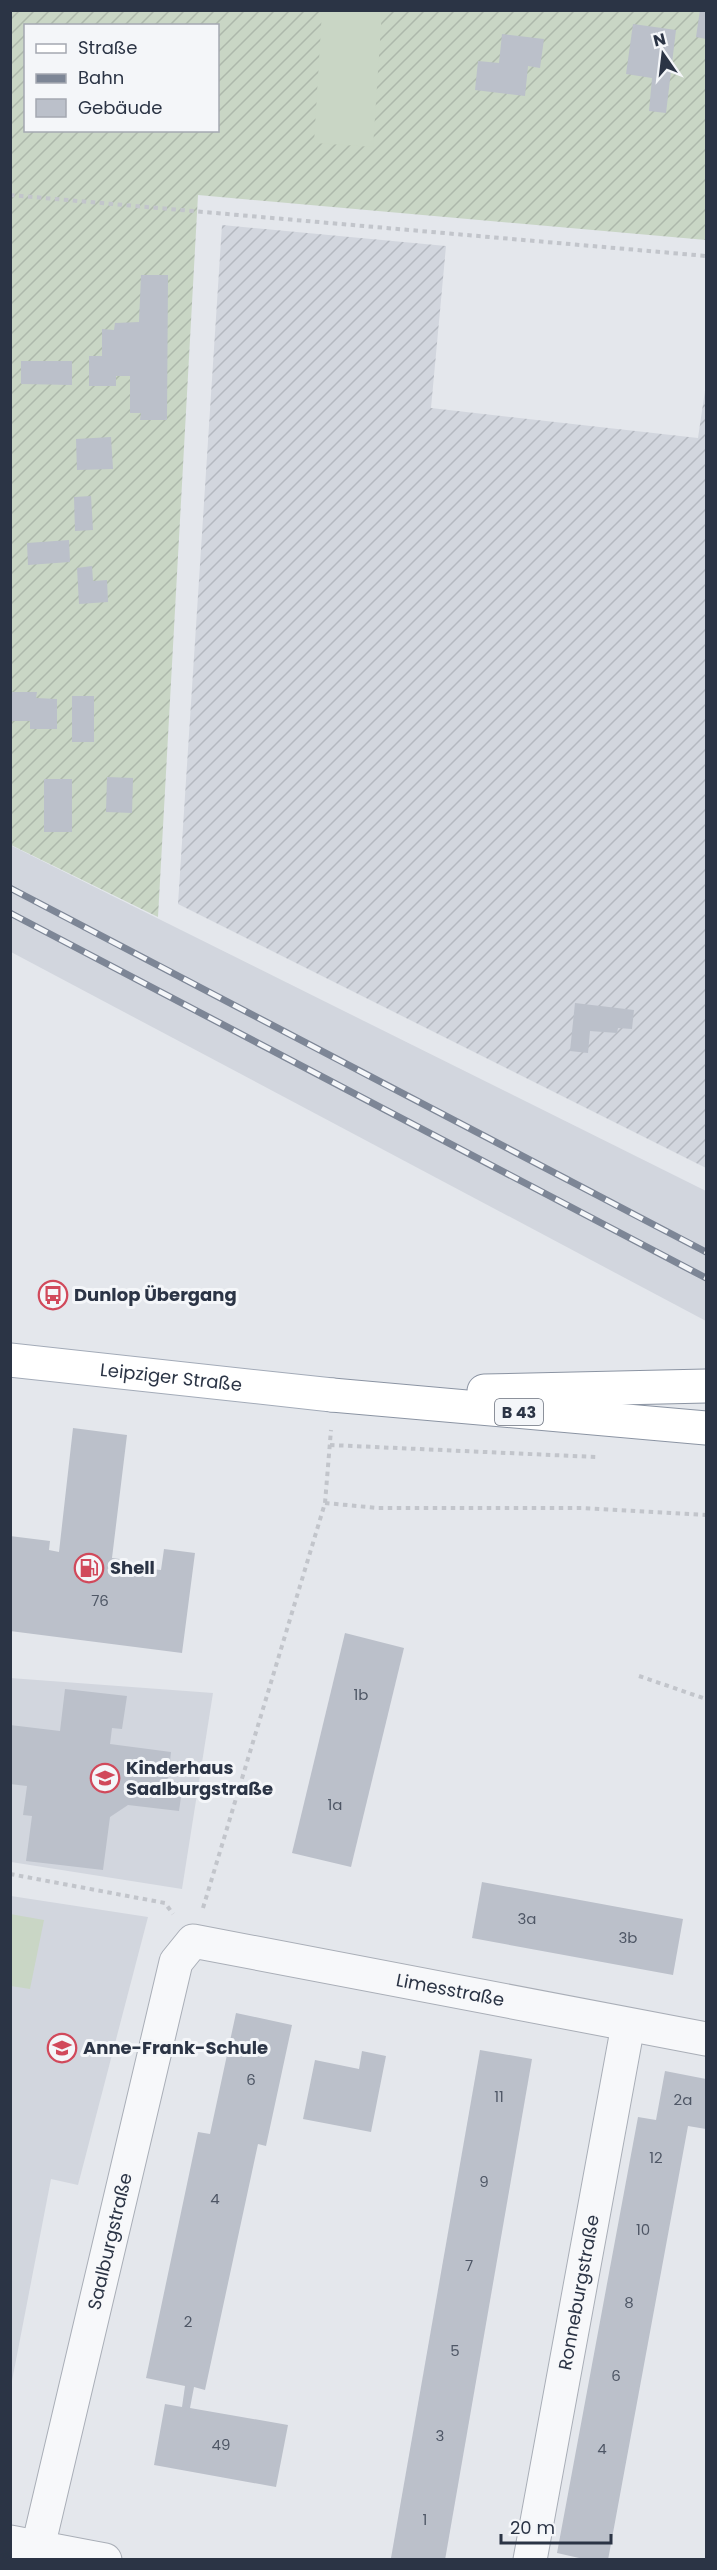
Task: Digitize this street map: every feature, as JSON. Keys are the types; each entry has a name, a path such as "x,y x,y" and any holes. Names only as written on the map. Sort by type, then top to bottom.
{"main road":[{"name":"Leipziger Straße","path":"10,1360 332,1395"},
{"name":"B 43","path":"332,1395 706,1386"},
{"name":"B 43","path":"332,1395 706,1428"}],"street":[{"name":"Limesstraße","path":"193,1941 706,2039"},
{"name":"Saalburgstraße","path":"24,2544 176,1962 193,1941"},
{"name":"Ronneburgstraße","path":"530,2559 628,2025"},
{"path":"24,2544 105,2559"}],"path":[{"path":"10,195 706,256"},
{"path":"193,1941 325,1503 332,1395"},
{"path":"330,1445 605,1457"},
{"path":"325,1503 378,1508 582,1508 706,1515"},
{"path":"639,1677 706,1699"},
{"path":"10,1874 165,1904 193,1941"}],"shaded area":[{"path":"222,225 446,246 431,408 698,438 706,384 706,1168 178,904"},
{"path":"10,845 706,1191 706,1321 11,952"},
{"name":"Kinderhaus Saalburgstraße","path":"10,1678 213,1693 182,1889 11,1862"},
{"name":"Anne-Frank-Schule","path":"11,1896 148,1917 78,2185 51,2179 11,2386"}],"green space":[{"path":"10,11 706,11 706,240 198,195 158,917 11,845"},
{"path":"322,11 382,11 373,147 314,143"},
{"path":"10,1914 44,1920 30,1989 11,1986"}],"building":[{"path":"700,10 706,10 706,39 696,37"},
{"path":"633,24 676,30 666,113 649,111 652,78 626,74"},
{"path":"502,34 544,39 540,68 528,66 525,96 475,90 478,61 499,63"},
{"path":"141,275 168,275 167,420 140,420 141,413 130,413 130,376 116,376 116,386 89,386 89,356 102,356 102,329 114,330 115,323 139,322"},
{"path":"21,361 72,361 72,385 21,384"},
{"path":"111,437 113,469 77,470 76,439"},
{"path":"91,496 93,530 75,531 74,497"},
{"path":"69,540 70,562 28,565 27,543"},
{"path":"92,566 93,581 107,580 108,602 79,604 77,568"},
{"path":"10,692 37,692 36,698 57,699 57,729 30,729 30,721 10,721"},
{"path":"72,696 94,696 94,742 72,742"},
{"path":"107,777 133,778 132,813 106,812"},
{"path":"44,779 72,779 72,832 44,832"},
{"path":"575,1003 634,1010 632,1029 618,1028 617,1033 590,1031 588,1053 570,1051"},
{"path":"73,1428 127,1435 112,1558 127,1560 126,1566 161,1570 164,1549 195,1553 182,1653 10,1631 10,1536 50,1541 49,1550 59,1552"},
{"path":"345,1633 404,1648 351,1867 292,1853"},
{"path":"65,1689 127,1696 122,1729 112,1728 110,1744 171,1752 168,1781 183,1783 179,1811 128,1805 110,1817 103,1870 26,1861 32,1816 23,1815 27,1786 10,1784 10,1725 60,1731"},
{"path":"482,1882 683,1919 673,1975 472,1938"},
{"path":"236,2013 292,2025 266,2146 258,2144 205,2390 194,2387 190,2408 288,2425 276,2487 154,2465 165,2404 182,2407 185,2386 146,2378 198,2132 210,2134"},
{"path":"480,2050 532,2059 445,2560 400,2560 391,2558"},
{"path":"362,2051 386,2056 371,2132 303,2119 315,2060 359,2069"},
{"path":"665,2071 706,2079 706,2129 688,2126 608,2560 588,2560 557,2553 638,2117 656,2120"}],"railway":[{"path":"10,888 706,1252"},
{"path":"10,913 706,1278"}],"place":[{"name":"Dunlop Übergang","path":"53,1295"},
{"name":"Shell","path":"89,1568"},
{"name":"Kinderhaus Saalburgstraße","path":"105,1778"},
{"name":"Anne-Frank-Schule","path":"62,2048"}]}
